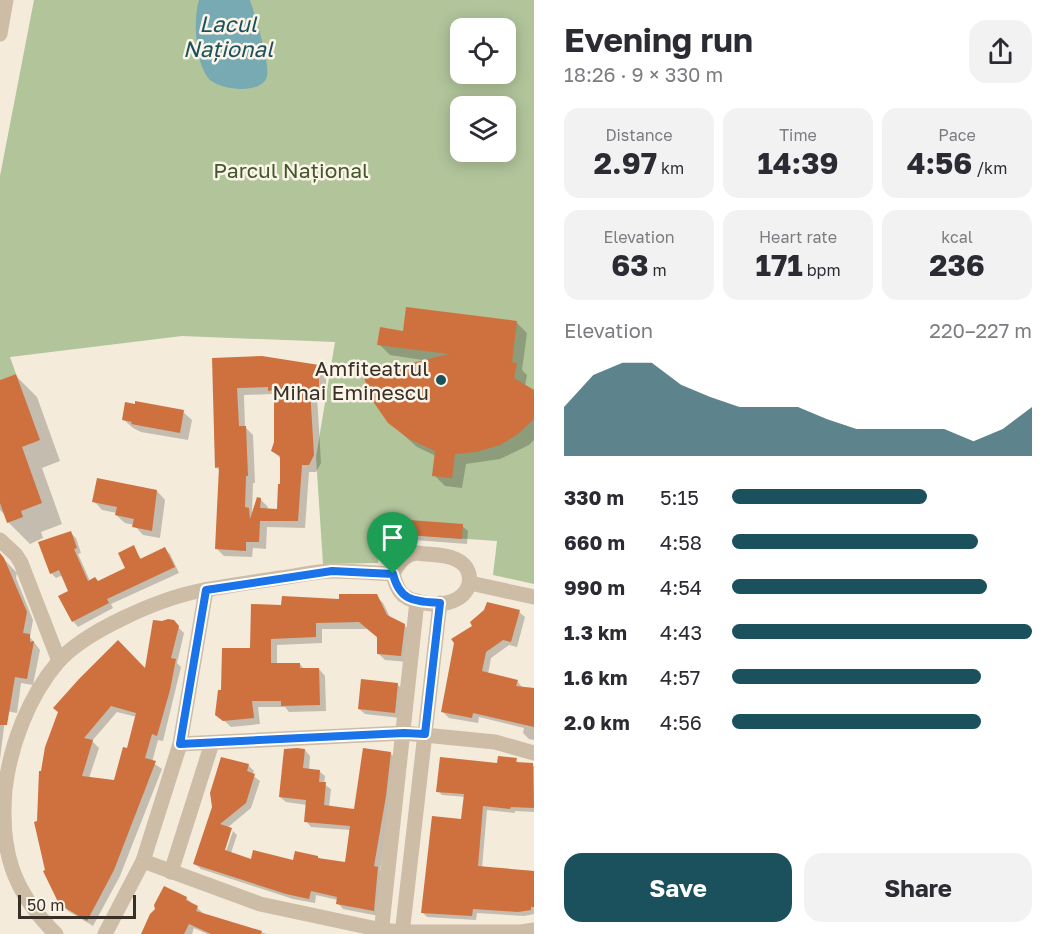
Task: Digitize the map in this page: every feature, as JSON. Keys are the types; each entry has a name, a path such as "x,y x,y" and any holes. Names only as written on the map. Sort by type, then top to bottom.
{"street":[{"path":"0,34 6,0"},
{"path":"0,540 21,563 59,661"},
{"path":"411,554 439,556 457,560 464,566 470,573 470,583 467,591 458,598 440,603 417,601 402,594 393,574 397,565 411,554"},
{"path":"56,934 37,914 3,858 6,779 14,746 26,713 59,661 104,628 161,603 206,590 332,571 393,574"},
{"path":"470,583 534,597"},
{"path":"105,934 143,861 180,744 206,590"},
{"path":"382,932 417,601"},
{"path":"402,933 440,603"},
{"path":"180,744 404,733 495,742 534,753"},
{"path":"171,872 212,743"},
{"path":"143,861 260,904 382,932 521,932 534,930"}],"green space":[{"name":"Parcul Național","path":"34,0 534,0 534,584 493,575 497,541 381,533 378,563 323,564 316,457 335,342 182,336 10,357 16,374 0,380 0,176"}],"water":[{"name":"Lacul Național","path":"199,0 250,0 262,38 266,60 267,76 264,82 258,86 241,89 223,86 210,80 198,53 196,19"}],"building":[{"name":"Amfiteatrul Mihai Eminescu","path":"406,307 517,321 512,362 517,363 514,378 534,390 534,419 518,434 500,445 476,452 455,454 452,478 432,476 435,451 409,439 388,423 372,400 363,375 449,354 377,345 380,327 403,331"},
{"path":"262,356 319,365 319,389 310,389 314,455 309,465 302,465 298,521 260,521 259,542 246,542 246,551 215,549 219,467 215,468 212,358","holes":["268,387 268,391 274,390 274,442 271,451 280,456 277,509 260,508 261,498 257,497 250,519 249,508 245,507 246,476 248,476 246,426 239,426 237,388"]},
{"path":"16,374 40,440 22,447 42,503 21,511 23,517 7,523 0,503 0,380"},
{"path":"135,401 184,410 180,433 131,424 132,422 122,420 125,402 135,404"},
{"path":"97,478 157,490 152,531 132,527 134,519 115,515 117,507 92,502"},
{"path":"409,520 463,524 462,539 408,535"},
{"path":"71,531 77,548 74,549 88,581 95,577 98,581 125,568 118,553 134,545 140,559 165,547 175,567 107,599 109,603 72,622 58,596 68,591 59,570 50,574 38,542"},
{"path":"0,553 27,612 23,633 30,634 30,642 34,641 27,679 15,677 7,725 0,725"},
{"path":"339,594 377,594 387,615 405,624 401,656 377,654 377,637 359,622 316,623 316,637 271,639 271,663 300,663 300,668 319,668 320,705 281,706 281,701 252,701 254,718 223,721 215,715 218,690 221,690 222,648 250,648 251,604 281,605 282,596 339,599"},
{"path":"487,602 520,610 511,642 503,640 486,652 482,671 518,680 516,686 534,688 534,727 473,713 472,718 441,712 454,643 451,639 472,626 470,622 484,610"},
{"path":"153,620 174,620 179,626 171,658 176,659 170,690 157,736 152,734 145,758 156,761 114,870 87,921 59,904 43,871 45,870 34,822 37,821 39,771 41,771 45,747 58,712 53,708 118,640 145,668","holes":["111,706 136,713 127,748 123,747 114,780 82,776 93,740 84,738"]},
{"path":"361,679 398,683 395,713 358,709"},
{"path":"363,748 391,752 374,866 378,867 374,911 336,904 337,897 311,891 309,899 286,894 193,864 212,807 210,793 221,757 249,764 247,771 255,774 246,803 220,824 232,828 225,850 251,859 253,850 293,860 295,851 318,856 318,858 345,862 350,826 304,822 306,800 279,797 284,749 305,749 303,768 320,770 319,782 326,782 324,805 354,809"},
{"path":"498,756 517,758 516,762 533,763 534,808 511,807 510,809 483,806 478,866 534,871 534,907 531,907 531,910 518,912 473,909 472,916 421,913 432,816 461,819 464,794 436,792 440,757 497,763"},
{"path":"164,886 187,897 186,900 198,906 196,911 262,931 261,934 211,934 189,924 184,934 141,934 150,914 155,909 154,905"}],"place":[{"name":"Amfiteatrul Mihai Eminescu","path":"441,380"}],"route":[{"path":"332,571 393,574 402,594 417,601 440,603 425,734 404,733 180,744 206,590 332,571"}]}
